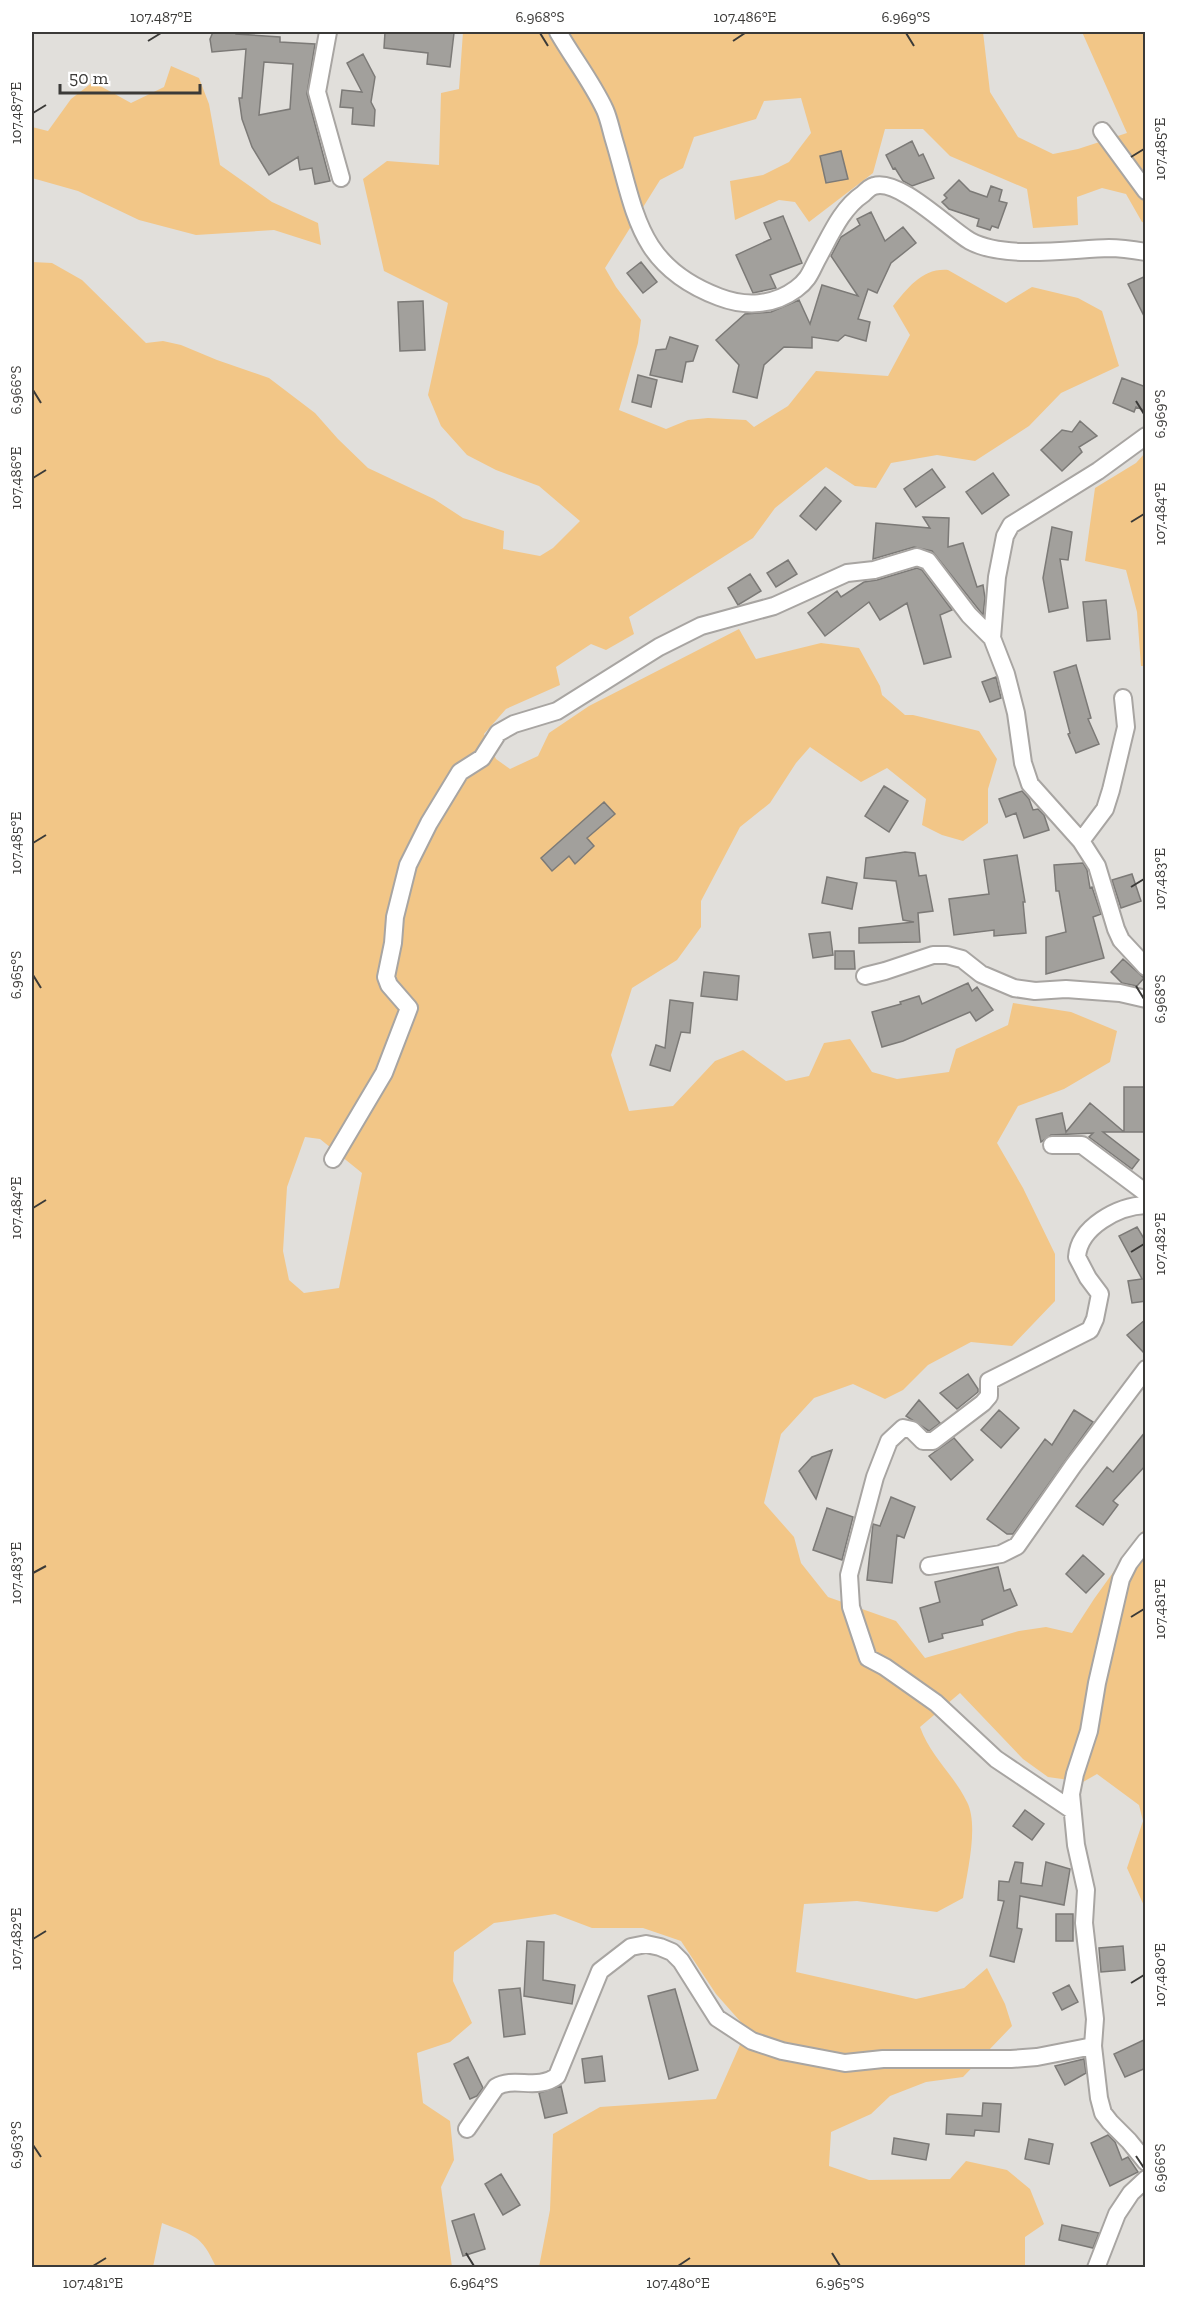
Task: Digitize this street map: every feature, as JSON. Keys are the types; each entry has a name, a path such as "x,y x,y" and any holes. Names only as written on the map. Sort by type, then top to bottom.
{"street":[{"path":"328,32 317,92 341,178"},
{"path":"558,32 605,111 632,209 639,228 654,251 679,277 736,304 764,303 794,291 805,282 814,270 818,258 846,209 873,186 888,186 927,208 971,242 998,252 1113,248 1146,252"},
{"path":"1102,131 1146,191"},
{"path":"992,638 997,577 1005,536 1011,525 1098,471 1146,436"},
{"path":"333,1159 384,1073 409,1008 389,985 386,976 397,907 408,865 429,823 460,772 483,758 498,733 513,724 557,711 659,647 701,626 774,606 847,573 874,570 917,557 928,561 969,615 992,638 1006,674 1016,713 1019,746 1030,784 1081,841 1098,866 1121,940 1146,967"},
{"path":"1081,841 1105,809 1111,790 1126,727 1123,698"},
{"path":"865,976 933,955 947,955 962,959 981,974 1014,988 1035,991 1066,989 1120,993 1146,999"},
{"path":"1052,1145 1082,1145 1146,1193"},
{"path":"1072,1810 996,1759 936,1703 885,1667 868,1658 851,1607 849,1575 875,1477 889,1441 903,1428 912,1430 923,1441 933,1441 983,1403 989,1396 989,1380 1090,1330 1095,1319 1100,1294 1077,1257 1084,1236 1095,1225 1129,1207 1146,1205"},
{"path":"929,1566 1001,1554 1017,1546 1073,1466 1146,1369"},
{"path":"1146,1541 1129,1563 1121,1579 1097,1683 1089,1731 1071,1794 1079,1862 1086,1890 1084,1923 1095,2019 1093,2046 1099,2098 1103,2114 1130,2141 1146,2162"},
{"path":"467,2129 496,2087 501,2084 535,2084 547,2082 557,2076 600,1971 632,1947 646,1944 666,1950 681,1961 717,2018 752,2041 782,2051 845,2063 883,2059 1011,2059 1037,2057 1093,2046"},
{"path":"1096,2268 1117,2214 1131,2193 1146,2179"}],"shaded area":[{"path":"463,32 983,32 990,92 1018,137 1053,154 1078,149 1127,133 1082,32 1145,32 1145,223 1142,222 1126,194 1102,188 1077,197 1078,225 1033,228 1027,189 950,156 923,129 885,129 873,173 809,222 795,202 779,200 735,220 730,181 763,175 789,162 811,133 801,98 764,101 756,119 694,137 683,168 660,180 605,268 641,320 638,343 619,410 666,429 688,420 708,418 746,420 754,427 788,406 816,371 888,376 910,335 893,306 916,280 939,270 948,270 1006,303 1032,287 1078,298 1102,311 1119,366 1061,393 1029,426 975,461 937,455 891,463 876,488 855,486 826,467 775,508 753,538 629,617 634,634 606,650 591,644 556,667 560,685 506,709 484,734 496,759 510,769 538,756 549,733 589,706 739,629 756,659 821,643 859,648 880,686 882,695 905,715 979,731 997,759 988,789 988,823 963,841 942,835 922,825 926,799 887,768 861,782 810,747 796,763 770,803 740,827 701,901 701,927 677,960 632,988 611,1055 629,1111 673,1106 715,1061 743,1050 786,1081 809,1076 824,1043 850,1039 872,1072 897,1079 949,1072 956,1049 1008,1025 1013,1003 1071,1012 1117,1031 1110,1062 1064,1089 1018,1106 997,1143 1023,1188 1055,1254 1055,1301 1012,1346 971,1342 928,1365 903,1390 885,1399 853,1384 814,1398 781,1434 764,1503 794,1537 801,1563 828,1597 896,1621 925,1658 1019,1631 1046,1627 1072,1633 1145,1528 1145,1908 1127,1868 1143,1821 1139,1805 1097,1774 1083,1782 1048,1777 1023,1759 960,1693 920,1727 930,1748 962,1792 970,1812 971,1849 963,1898 937,1912 857,1901 804,1904 796,1972 916,1999 964,1988 987,1968 1005,2004 1012,2026 963,2077 926,2082 890,2096 871,2114 831,2132 829,2166 869,2180 950,2179 966,2161 1007,2170 1030,2189 1044,2224 1025,2237 1025,2267 539,2267 550,2210 553,2134 600,2107 716,2099 747,2029 716,1994 681,1941 643,1928 592,1928 555,1914 494,1923 454,1952 453,1981 472,2023 450,2042 417,2053 423,2103 450,2121 454,2160 441,2187 452,2267 216,2267 201,2242 162,2223 153,2267 32,2267 32,262 52,263 82,280 146,343 163,341 181,345 269,378 315,413 368,468 434,499 463,518 504,531 503,549 540,556 553,548 580,521 539,486 496,470 467,455 441,426 428,395 448,303 384,271 363,179 387,161 439,165 441,93 459,89","holes":["305,1137 320,1139 362,1173 339,1288 304,1293 289,1280 283,1251 287,1187"]},
{"path":"171,66 199,78 209,104 220,165 272,202 318,223 321,245 274,230 196,235 139,220 78,191 32,178 32,127 48,131 71,99 93,82 131,103 164,87"},
{"path":"1145,453 1146,666 1141,666 1137,612 1126,570 1085,561 1095,488 1136,463"}],"building":[{"path":"213,32 236,32 236,34 280,37 280,42 315,44 307,94 330,181 315,184 312,168 300,170 298,157 269,175 252,147 242,119 239,98 242,98 246,49 212,52 210,39","holes":["264,62 293,64 290,109 259,115"]},
{"path":"385,32 454,33 450,67 427,64 428,53 384,48"},
{"path":"363,54 375,77 371,102 375,110 374,126 352,124 353,108 340,107 342,90 362,92 347,63"},
{"path":"912,141 919,156 923,154 934,178 912,186 903,181 895,168 893,169 886,155"},
{"path":"841,151 848,179 826,183 820,156"},
{"path":"959,180 970,191 987,197 991,186 1002,190 999,201 1007,203 998,228 992,226 990,230 977,226 979,219 949,209 942,202 947,198 944,195"},
{"path":"871,212 885,241 903,227 916,243 891,263 877,293 868,289 858,319 870,322 866,341 845,335 838,341 812,337 812,348 784,347 764,365 757,398 733,392 739,365 716,340 745,314 771,312 799,300 810,324 822,285 858,296 831,256 841,237 860,225 857,219"},
{"path":"783,216 802,263 770,275 776,288 753,293 736,255 771,239 764,223"},
{"path":"641,262 657,282 643,293 627,273"},
{"path":"1146,276 1146,320 1128,284"},
{"path":"423,301 425,350 400,351 398,302"},
{"path":"670,337 698,346 693,361 686,362 682,382 650,375 656,350 666,349"},
{"path":"638,375 657,380 651,407 632,402"},
{"path":"1122,378 1146,387 1146,411 1136,407 1134,412 1113,403"},
{"path":"1080,421 1097,436 1079,447 1082,452 1062,471 1041,450 1062,430 1072,432"},
{"path":"932,469 945,487 916,507 904,489"},
{"path":"993,473 1009,495 982,514 966,492"},
{"path":"825,487 841,501 816,530 800,516"},
{"path":"923,517 949,518 948,547 963,543 977,587 983,585 985,598 983,615 932,551 914,547 873,559 876,523 930,528"},
{"path":"1052,527 1072,532 1068,560 1060,559 1068,608 1049,612 1043,578"},
{"path":"788,560 797,574 776,587 767,573"},
{"path":"917,568 922,570 952,610 940,615 951,657 924,664 907,603 880,620 869,602 825,636 808,613 837,591 841,597 864,582"},
{"path":"750,574 761,591 738,605 728,588"},
{"path":"1106,600 1110,639 1087,641 1083,602"},
{"path":"1076,665 1091,718 1088,719 1099,744 1076,753 1068,734 1070,733 1054,672"},
{"path":"996,677 1001,698 990,702 982,682"},
{"path":"884,786 908,801 889,832 865,816"},
{"path":"1022,791 1029,799 1033,810 1038,809 1044,815 1049,830 1024,838 1016,813 1006,817 999,799"},
{"path":"604,802 615,814 587,838 594,846 575,864 569,856 552,871 541,858"},
{"path":"905,852 915,853 919,876 926,875 933,911 918,913 920,942 859,943 859,928 914,922 903,920 896,881 864,878 866,858"},
{"path":"1017,855 1025,902 1023,902 1026,933 994,936 994,930 954,935 949,899 989,894 984,860"},
{"path":"1083,863 1101,914 1093,917 1104,958 1046,974 1046,937 1066,932 1059,891 1056,891 1054,865"},
{"path":"1132,874 1141,901 1121,908 1112,880"},
{"path":"827,877 857,883 852,909 822,903"},
{"path":"830,932 833,955 813,958 809,934"},
{"path":"835,951 854,951 855,969 835,969"},
{"path":"1123,959 1144,978 1137,986 1122,983 1111,972"},
{"path":"704,972 739,976 737,1000 701,996"},
{"path":"968,983 972,991 977,987 993,1010 976,1021 970,1012 903,1041 882,1047 872,1012 919,996 922,1004"},
{"path":"670,1000 693,1003 690,1033 681,1032 670,1071 650,1065 656,1045 665,1048"},
{"path":"1124,1087 1146,1087 1146,1132 1124,1132"},
{"path":"1090,1103 1124,1132 1103,1132 1139,1160 1132,1169 1089,1137 1093,1133 1051,1135 1041,1142 1036,1119 1062,1113 1066,1132"},
{"path":"1137,1227 1146,1242 1146,1301 1132,1303 1128,1281 1142,1279 1119,1236"},
{"path":"1146,1319 1146,1355 1127,1335"},
{"path":"968,1374 978,1392 957,1409 940,1393"},
{"path":"919,1400 940,1423 929,1431 906,1416"},
{"path":"999,1410 1019,1428 1001,1448 981,1430"},
{"path":"1074,1410 1093,1422 1013,1534 1007,1534 987,1519 1045,1439 1052,1445"},
{"path":"1146,1431 1146,1465 1113,1501 1118,1505 1103,1525 1076,1506 1107,1467 1113,1472"},
{"path":"954,1438 973,1460 951,1480 929,1456"},
{"path":"832,1450 816,1499 799,1471 812,1457"},
{"path":"891,1497 915,1507 904,1538 897,1535 892,1583 867,1580 873,1524 880,1526"},
{"path":"827,1508 853,1517 842,1560 813,1550"},
{"path":"1083,1555 1104,1574 1086,1593 1066,1574"},
{"path":"998,1567 1004,1591 1010,1589 1017,1605 982,1620 983,1625 942,1634 943,1638 929,1642 920,1608 940,1602 935,1582"},
{"path":"1025,1810 1044,1824 1032,1840 1013,1826"},
{"path":"1015,1862 1023,1863 1021,1883 1042,1886 1046,1862 1070,1869 1064,1905 1020,1896 1017,1928 1022,1929 1014,1962 990,1956 1004,1901 998,1900 999,1881 1009,1882"},
{"path":"1056,1914 1073,1914 1073,1941 1056,1941"},
{"path":"527,1941 544,1942 543,1980 575,1985 572,2004 524,1996"},
{"path":"1123,1946 1125,1970 1101,1972 1099,1948"},
{"path":"1069,1985 1078,2002 1062,2010 1053,1993"},
{"path":"520,1988 525,2034 504,2037 499,1990"},
{"path":"675,1989 698,2070 669,2079 648,1996"},
{"path":"1146,2039 1146,2068 1125,2077 1114,2054"},
{"path":"602,2056 605,2081 585,2083 582,2059"},
{"path":"468,2057 483,2088 477,2096 470,2099 454,2064"},
{"path":"1084,2059 1086,2073 1065,2085 1055,2066"},
{"path":"561,2086 567,2113 545,2118 539,2093"},
{"path":"983,2103 1001,2104 999,2132 975,2130 974,2136 946,2134 947,2114 982,2116"},
{"path":"1108,2135 1115,2142 1122,2160 1128,2157 1138,2172 1110,2186 1091,2143"},
{"path":"894,2138 929,2144 926,2160 892,2154"},
{"path":"1029,2139 1053,2144 1049,2164 1025,2159"},
{"path":"501,2174 520,2205 503,2215 485,2184"},
{"path":"474,2214 485,2249 463,2256 452,2221"},
{"path":"1062,2225 1099,2233 1093,2248 1059,2240"}]}
